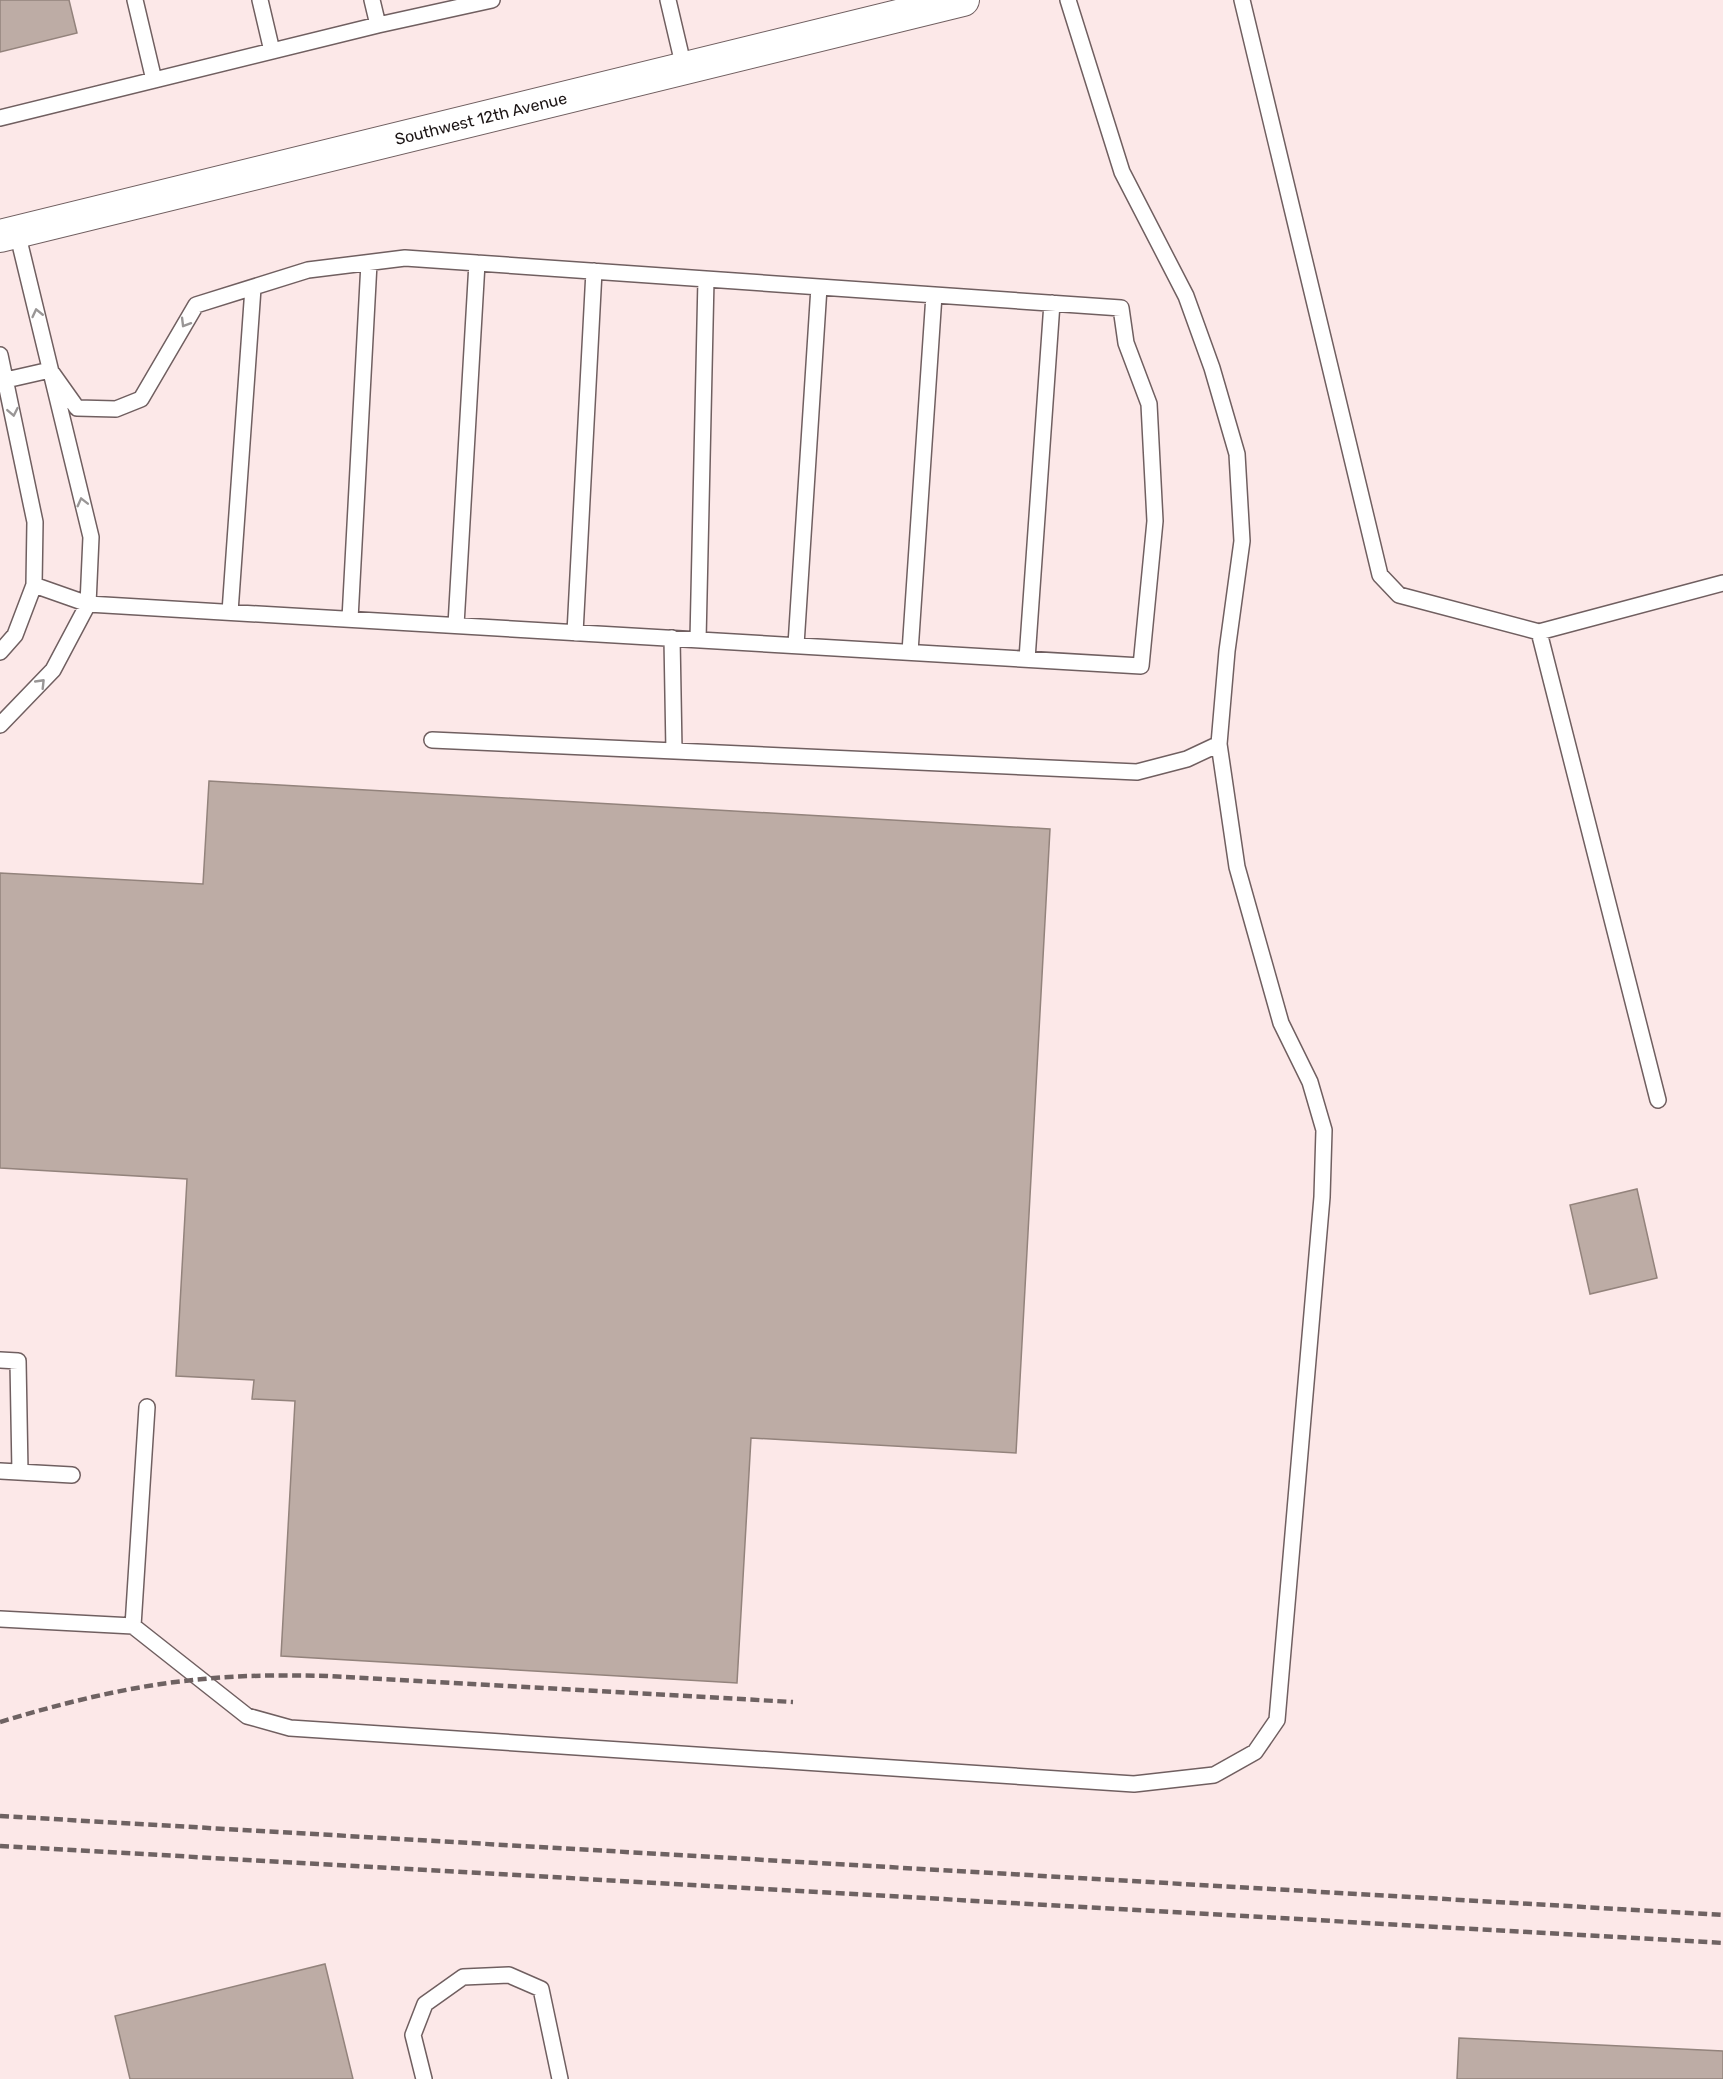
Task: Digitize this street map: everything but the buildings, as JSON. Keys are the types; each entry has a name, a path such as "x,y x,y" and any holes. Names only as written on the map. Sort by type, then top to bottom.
{"street":[{"name":"Southwest 12th Avenue","path":"9,234 963,0"}],"lane":[{"path":"135,0 154,80"},
{"path":"260,0 272,51"},
{"path":"372,0 378,25"},
{"path":"0,118 378,25 492,0"},
{"path":"668,0 684,68"},
{"path":"0,1619 133,1626 247,1716 290,1728 1134,1784 1214,1775 1255,1752 1277,1720 1322,1197 1324,1130 1310,1082 1281,1023 1237,867 1219,744 1227,651 1242,541 1237,454 1212,368 1186,296 1122,172 1068,0"},
{"path":"1242,0 1380,575 1399,595 1539,632 1723,584"},
{"path":"0,725 52,670 88,604 91,537 50,370 9,234"},
{"path":"34,585 88,604 1141,666 1155,521 1149,404 1126,343 1121,308 405,258 308,270 196,305 141,399 116,409 77,408 50,370"},
{"path":"350,619 369,263"},
{"path":"456,625 477,263"},
{"path":"575,633 594,271"},
{"path":"698,639 706,279"},
{"path":"796,645 819,287"},
{"path":"230,612 253,288"},
{"path":"910,652 934,295"},
{"path":"1027,658 1052,303"},
{"path":"0,355 35,522 34,585 15,635 0,652"},
{"path":"6,380 50,370"},
{"path":"1539,632 1658,1100"},
{"path":"672,638 674,751"},
{"path":"432,740 1137,772 1187,759 1219,744"},
{"path":"0,1359 18,1361 20,1472"},
{"path":"133,1626 147,1407"},
{"path":"0,1471 72,1475"},
{"path":"424,2079 413,2035 425,2004 463,1977 509,1975 541,1989 560,2079"}],"railway":[{"path":"0,1722 75,1701 151,1685 203,1679 265,1676 327,1676 793,1702"},
{"path":"0,1816 1723,1915"},
{"path":"0,1846 1723,1943"}]}
